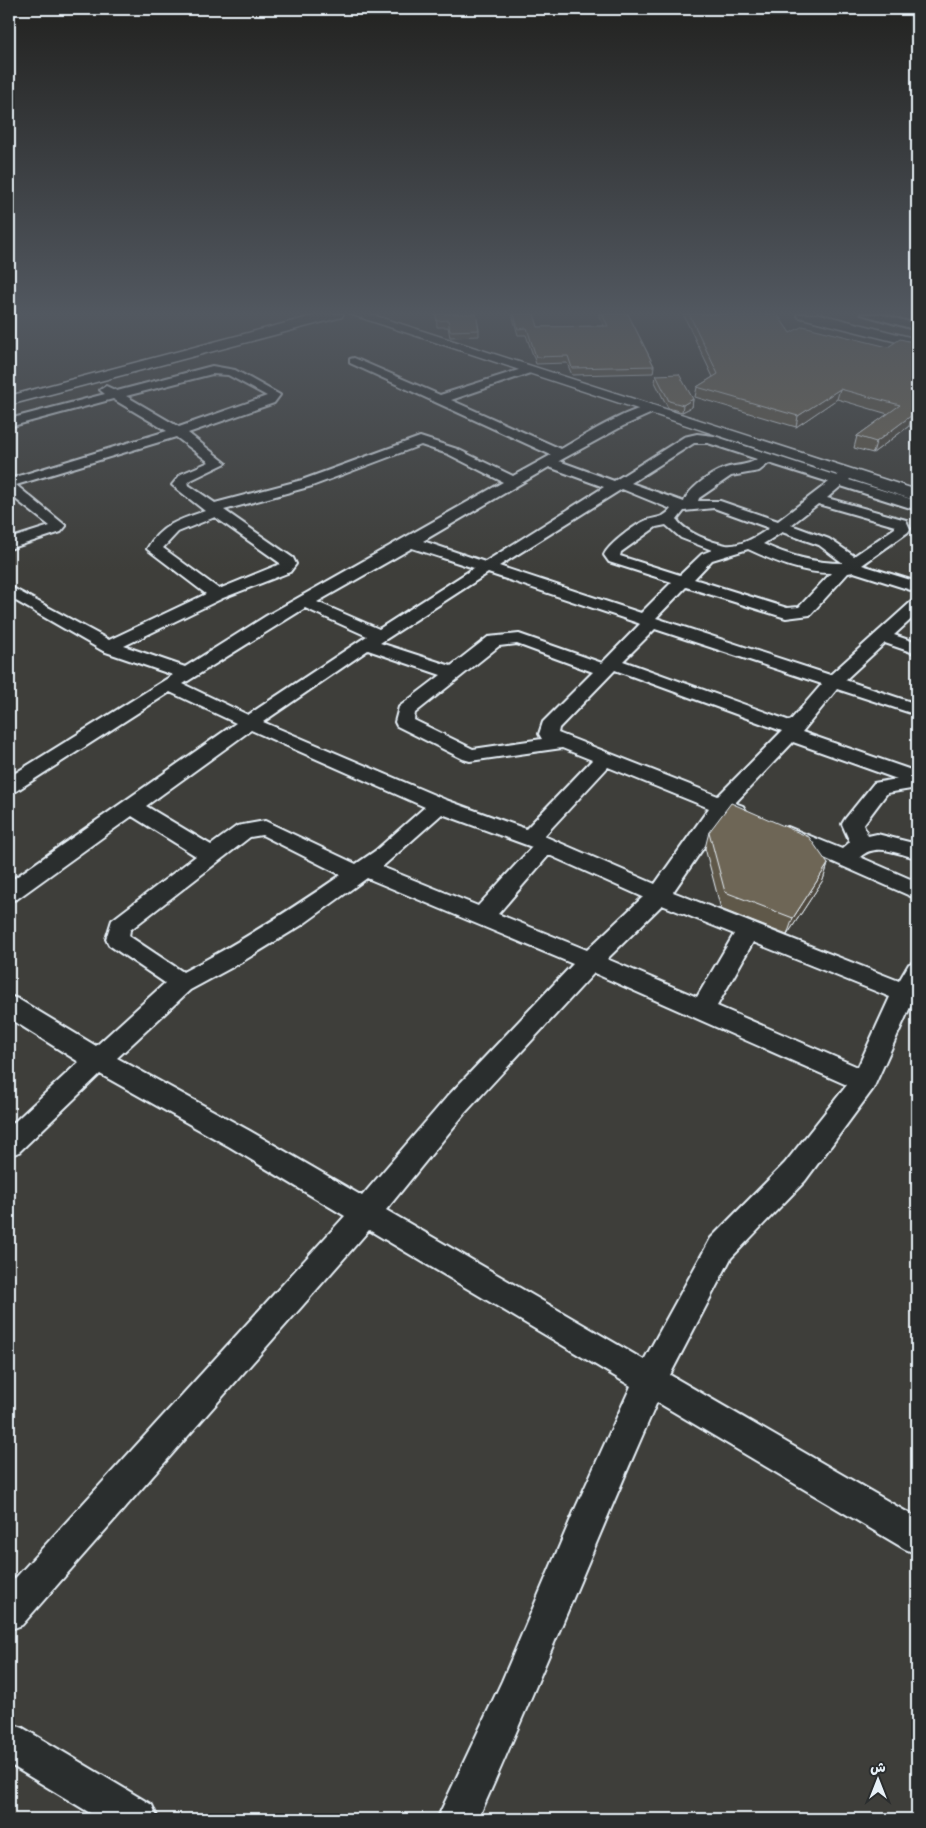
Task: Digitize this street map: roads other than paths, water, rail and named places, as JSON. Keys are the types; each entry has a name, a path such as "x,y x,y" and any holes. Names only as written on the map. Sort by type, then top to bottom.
{"main road":[{"path":"616,399 844,478 917,496"}],"street":[{"path":"9,423 95,399"},
{"path":"109,647 217,595 284,569 288,564 288,561 191,495 179,482 186,477 218,465 218,462 178,432 123,399"},
{"path":"9,483 178,432 271,399"},
{"path":"439,400 556,458 619,485 685,506 715,504 831,546 851,567"},
{"path":"9,786 304,602 618,423 648,410"},
{"path":"9,893 297,689 689,440 696,438 709,439 767,458 844,478 917,506"},
{"path":"217,595 155,548 165,533 214,511 315,480 420,441 445,449 513,482"},
{"path":"767,458 754,468 728,472 693,496 670,520 651,524 614,550 612,555 614,559 682,582 786,613 804,611 851,567 903,529 901,523 816,499"},
{"path":"844,478 768,536 750,544 707,557 682,582 609,667 550,726 548,734 563,742 722,805 917,891"},
{"path":"9,487 59,526 56,529 9,544"},
{"path":"670,520 673,526 687,535 726,550"},
{"path":"410,542 917,710"},
{"path":"750,544 779,557 818,568 851,567 917,587"},
{"path":"9,591 109,647 179,679 250,723 439,805 538,841 659,895 748,931 913,987 864,1081 846,1107 795,1172 720,1248 650,1380 588,1519 515,1694 457,1819"},
{"path":"304,602 373,640 453,673"},
{"path":"9,1612 366,1213 456,1105 590,961 659,895 722,805 791,732 833,682 917,605"},
{"path":"882,636 917,649"},
{"path":"563,742 470,755 404,722 406,711 494,640 519,638 609,667 791,732 917,780"},
{"path":"482,917 538,841 605,758"},
{"path":"861,844 852,824 881,788 917,780"},
{"path":"9,1144 97,1060 182,983 232,957 294,919 383,856 439,805"},
{"path":"132,807 212,856"},
{"path":"182,983 117,939 120,926 244,831 265,828 362,871 590,961 864,1081"},
{"path":"844,860 861,844 876,841 917,851"},
{"path":"702,1010 748,931"},
{"path":"9,1006 97,1060 240,1139 917,1537"},
{"path":"9,1742 138,1819"}]}
